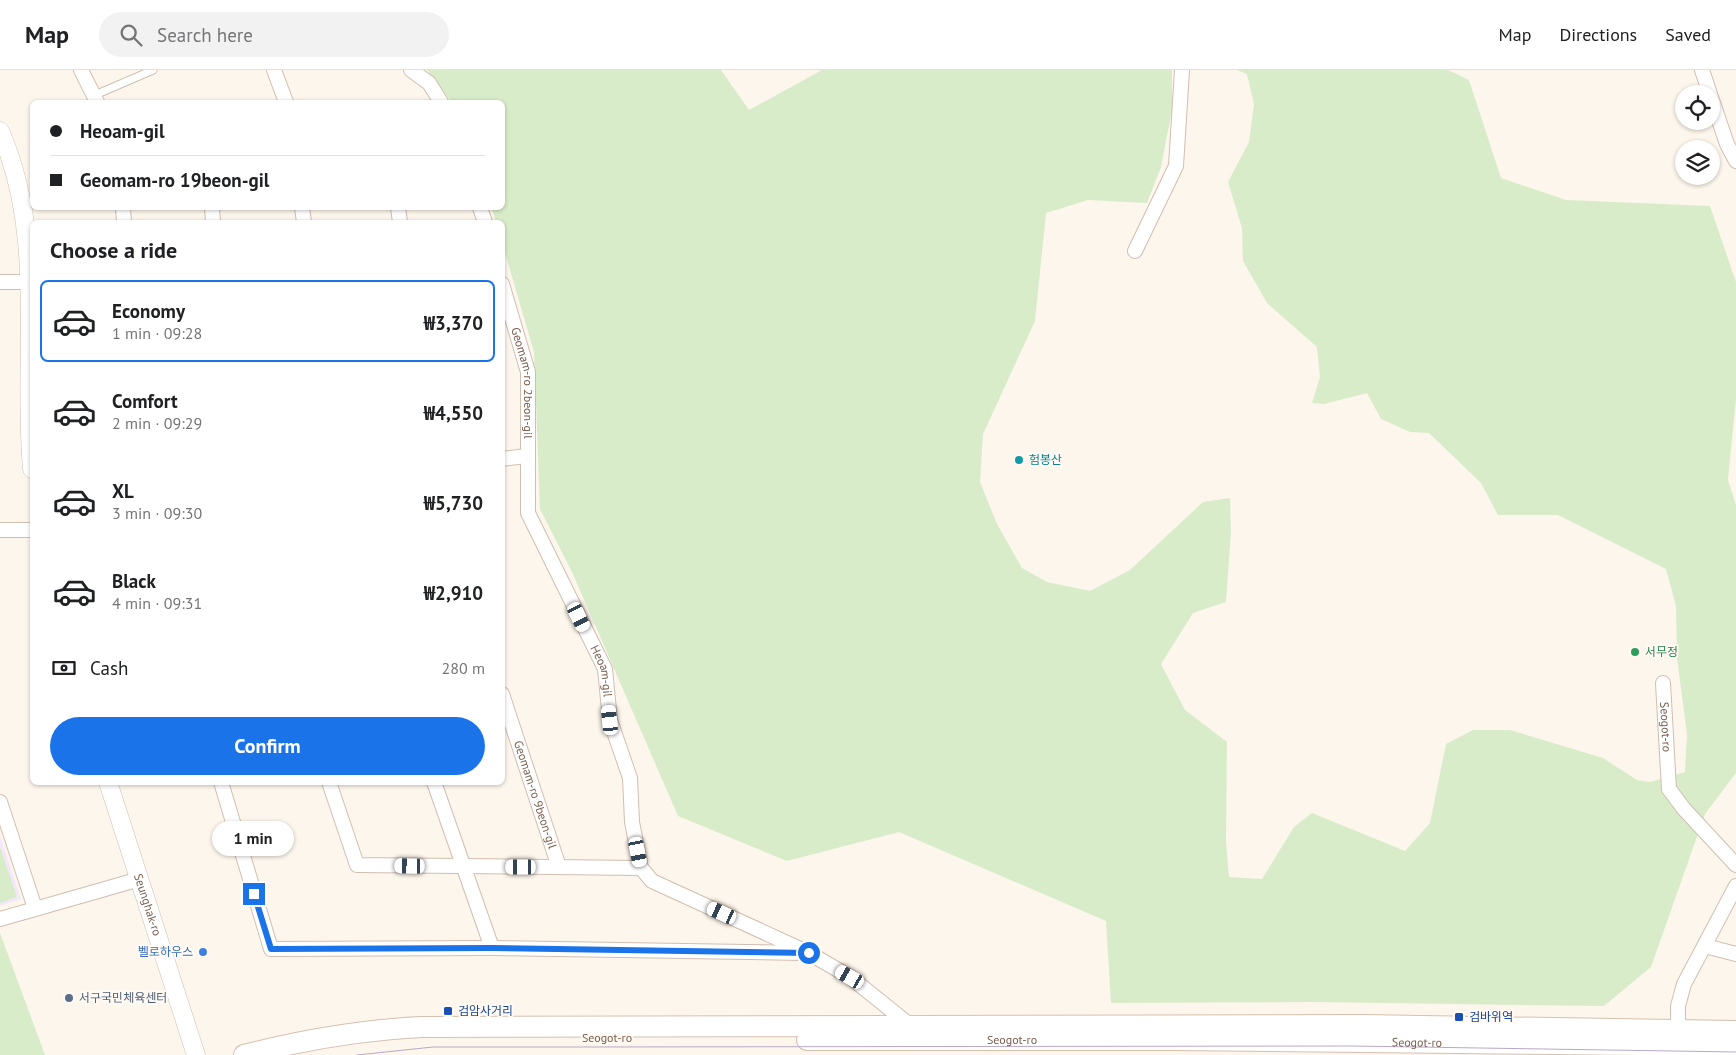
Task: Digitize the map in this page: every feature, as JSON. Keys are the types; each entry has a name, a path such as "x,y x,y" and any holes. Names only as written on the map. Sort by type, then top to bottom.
{"main road":[{"name":"Seogot-ro","path":"244,1055 326,1036 368,1030 412,1027 1362,1025 1736,1031"},
{"name":"Seogot-ro","path":"289,1055 359,1042 528,1036 929,1041 1172,1040 1736,1046"}],"street":[{"path":"81,70 96,99"},
{"path":"274,70 285,100"},
{"path":"411,70 429,83 440,100"},
{"path":"1135,251 1176,166 1182,70"},
{"path":"1702,70 1707,85"},
{"path":"1720,126 1726,144 1736,161"},
{"path":"0,131 21,193 30,257"},
{"path":"0,282 30,282"},
{"name":"Geomam-ro 2beon-gil","path":"505,294 528,372 526,456"},
{"path":"30,356 30,442"},
{"path":"505,459 526,456"},
{"name":"Heoam-gil","path":"526,456 528,513 605,669 610,720 630,778 632,822 641,868"},
{"path":"0,530 30,530"},
{"name":"Seogot-ro","path":"1663,683 1669,789 1684,809 1736,865"},
{"name":"Geomam-ro 9beon-gil","path":"505,703 559,867"},
{"name":"Seunghak-ro","path":"109,785 196,1055"},
{"path":"221,785 271,949 492,948 809,953"},
{"path":"330,785 357,865 641,868 652,881 809,953 850,977 911,1026"},
{"path":"435,785 492,948"},
{"path":"0,802 35,908"},
{"path":"0,919 140,878"},
{"path":"1678,1031 1678,1006 1684,984 1736,886"},
{"path":"1705,946 1736,954"}],"lane":[{"path":"96,99 153,70"}],"shaded area":[{"path":"0,836 21,899 0,906"}],"green space":[{"path":"427,70 721,70 749,110 822,70 1172,70 1172,110 1161,167 1147,203 1088,200 1046,213 1035,321 983,434 980,482 997,524 1022,568 1047,582 1090,591 1130,570 1203,502 1230,498 1231,531 1226,602 1193,613 1161,664 1185,710 1227,742 1226,841 1229,877 1262,879 1294,827 1312,813 1405,851 1430,823 1446,744 1473,730 1510,730 1603,758 1637,780 1650,782 1685,772 1687,734 1677,658 1676,606 1666,569 1558,515 1498,515 1481,483 1429,433 1410,432 1381,419 1367,393 1324,404 1312,403 1320,377 1317,347 1267,303 1243,261 1242,228 1228,182 1249,142 1254,104 1247,74 1237,70 1448,70 1469,80 1501,178 1566,200 1710,206 1736,282 1736,399 1728,480 1736,505 1736,773 1705,814 1651,967 1604,1006 1313,1002 1111,1003 1106,921 899,832 787,861 678,816 572,572 540,509 534,352 505,253 505,220 495,220 493,210 505,210 505,100 450,100"},
{"path":"0,847 17,897 0,903"},
{"path":"0,933 45,1055 0,1055"}],"tram line":[{"path":"357,1055 433,1047 1352,1046 1736,1052"}],"place":[{"name":"험봉산","path":"1019,460"},
{"name":"서무정","path":"1635,652"},
{"name":"벨로하우스","path":"203,952"},
{"name":"서구국민체육센터","path":"69,998"},
{"name":"검암사거리","path":"448,1011"},
{"name":"검바위역","path":"1459,1017"}],"route":[{"path":"254,894 271,949 492,948 809,953"}]}
